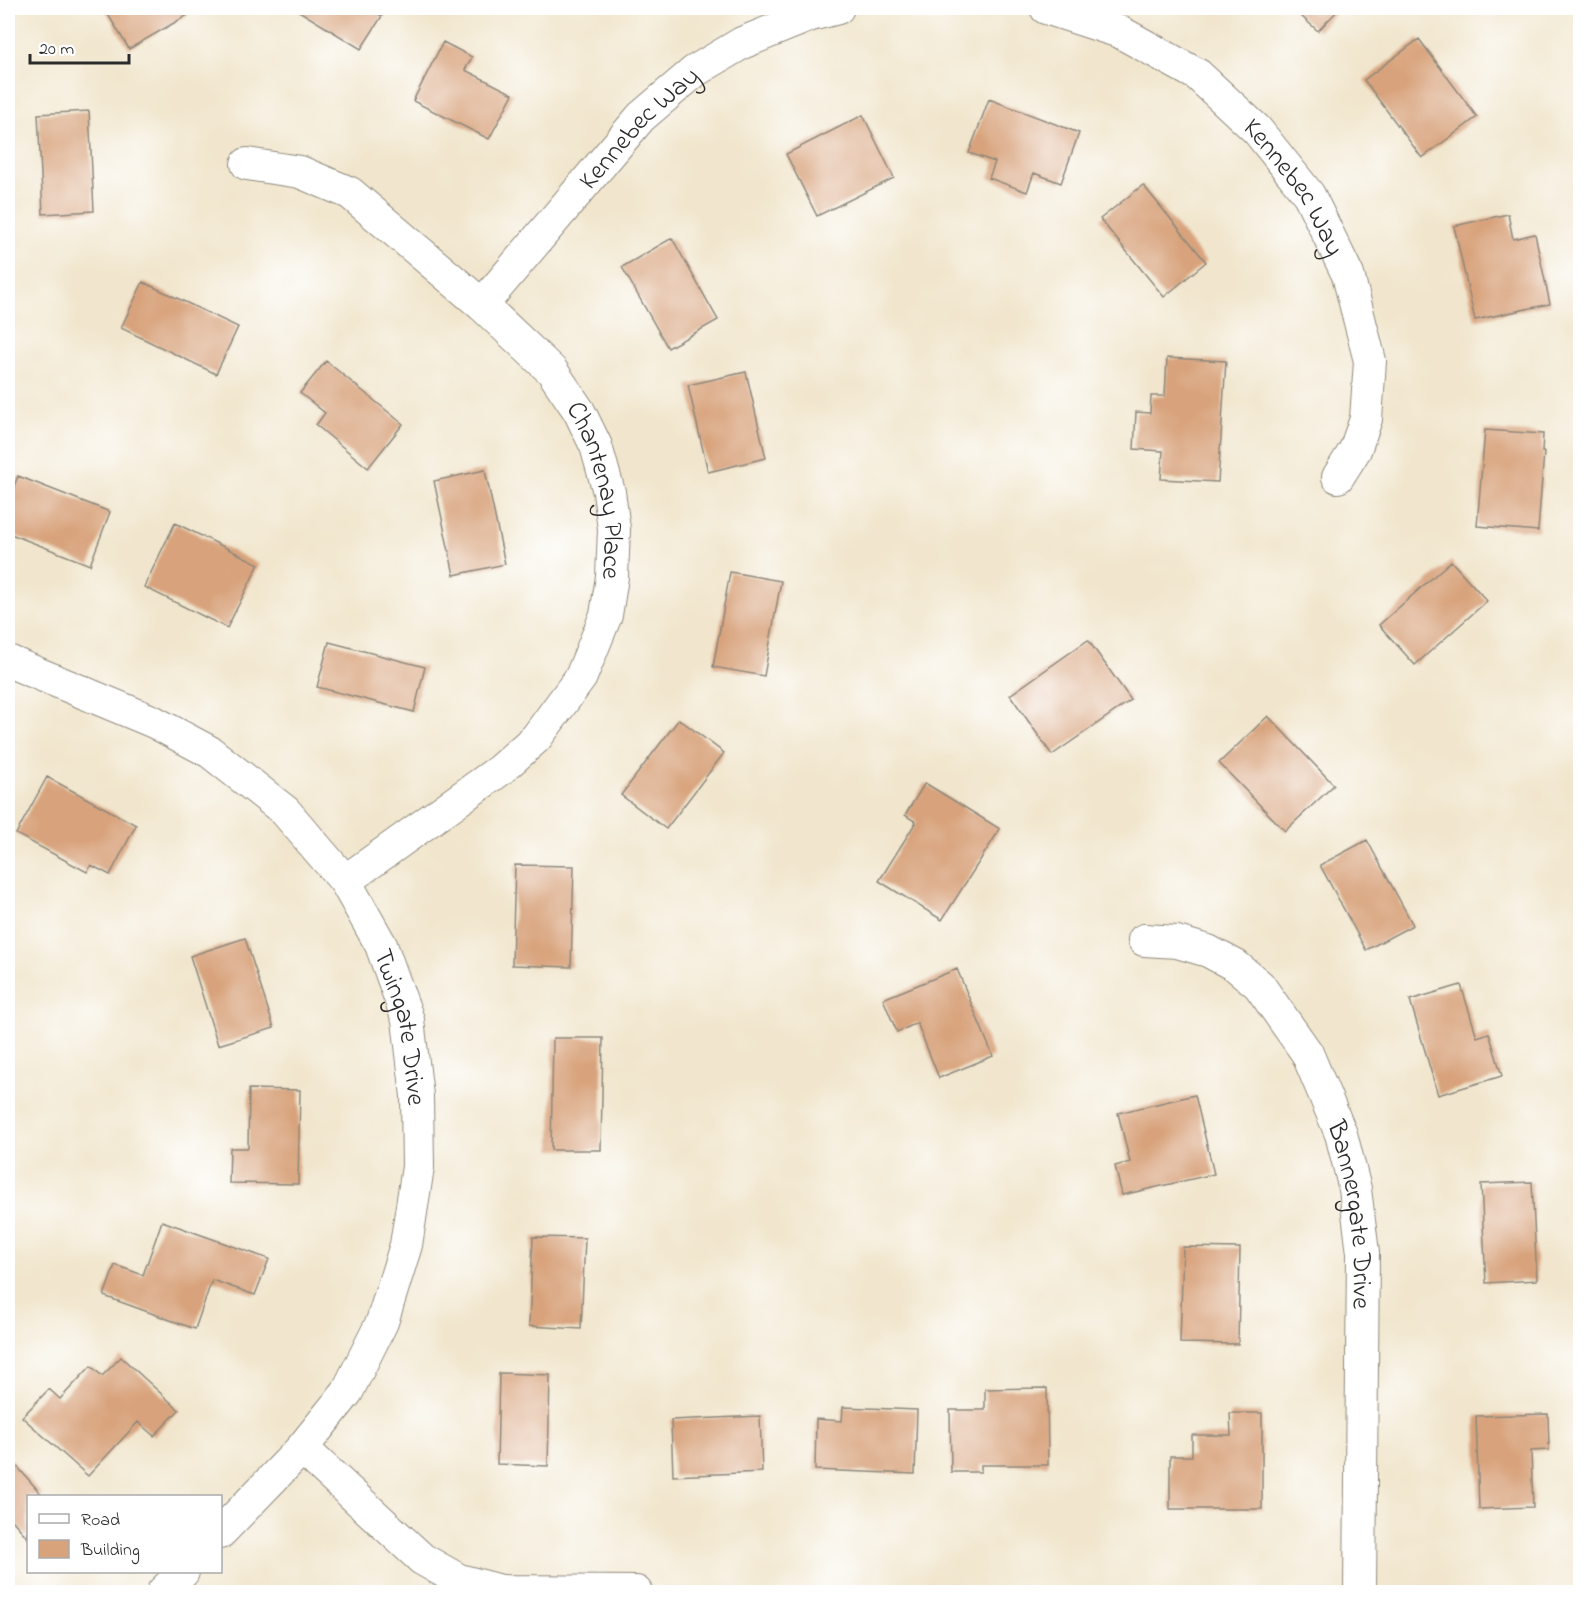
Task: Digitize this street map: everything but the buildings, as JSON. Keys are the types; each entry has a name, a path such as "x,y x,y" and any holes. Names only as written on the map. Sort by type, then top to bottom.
{"street":[{"name":"Kennebec Way","path":"482,305 641,117 695,71 742,43 811,15 838,8"},
{"name":"Kennebec Way","path":"1046,8 1120,32 1198,75 1257,130 1309,195 1348,275 1370,361 1366,420 1355,450 1338,477"},
{"name":"Chantenay Place","path":"247,164 300,172 350,193 482,305 552,371 579,411 596,446 609,492 614,530 612,577 606,615 582,677 536,738 500,770 345,881"},
{"name":"Twingate Drive","path":"8,661 154,722 210,752 285,811 345,881 381,945 408,1020 417,1096 418,1167 406,1245 381,1322 347,1392 302,1448 222,1531"},
{"name":"Bannergate Drive","path":"1144,940 1177,942 1208,951 1236,966 1259,985 1307,1053 1341,1134 1355,1189 1363,1253 1360,1593"},
{"path":"302,1448 422,1559 459,1580 501,1591 636,1593"},
{"path":"163,1593 182,1573"}]}
